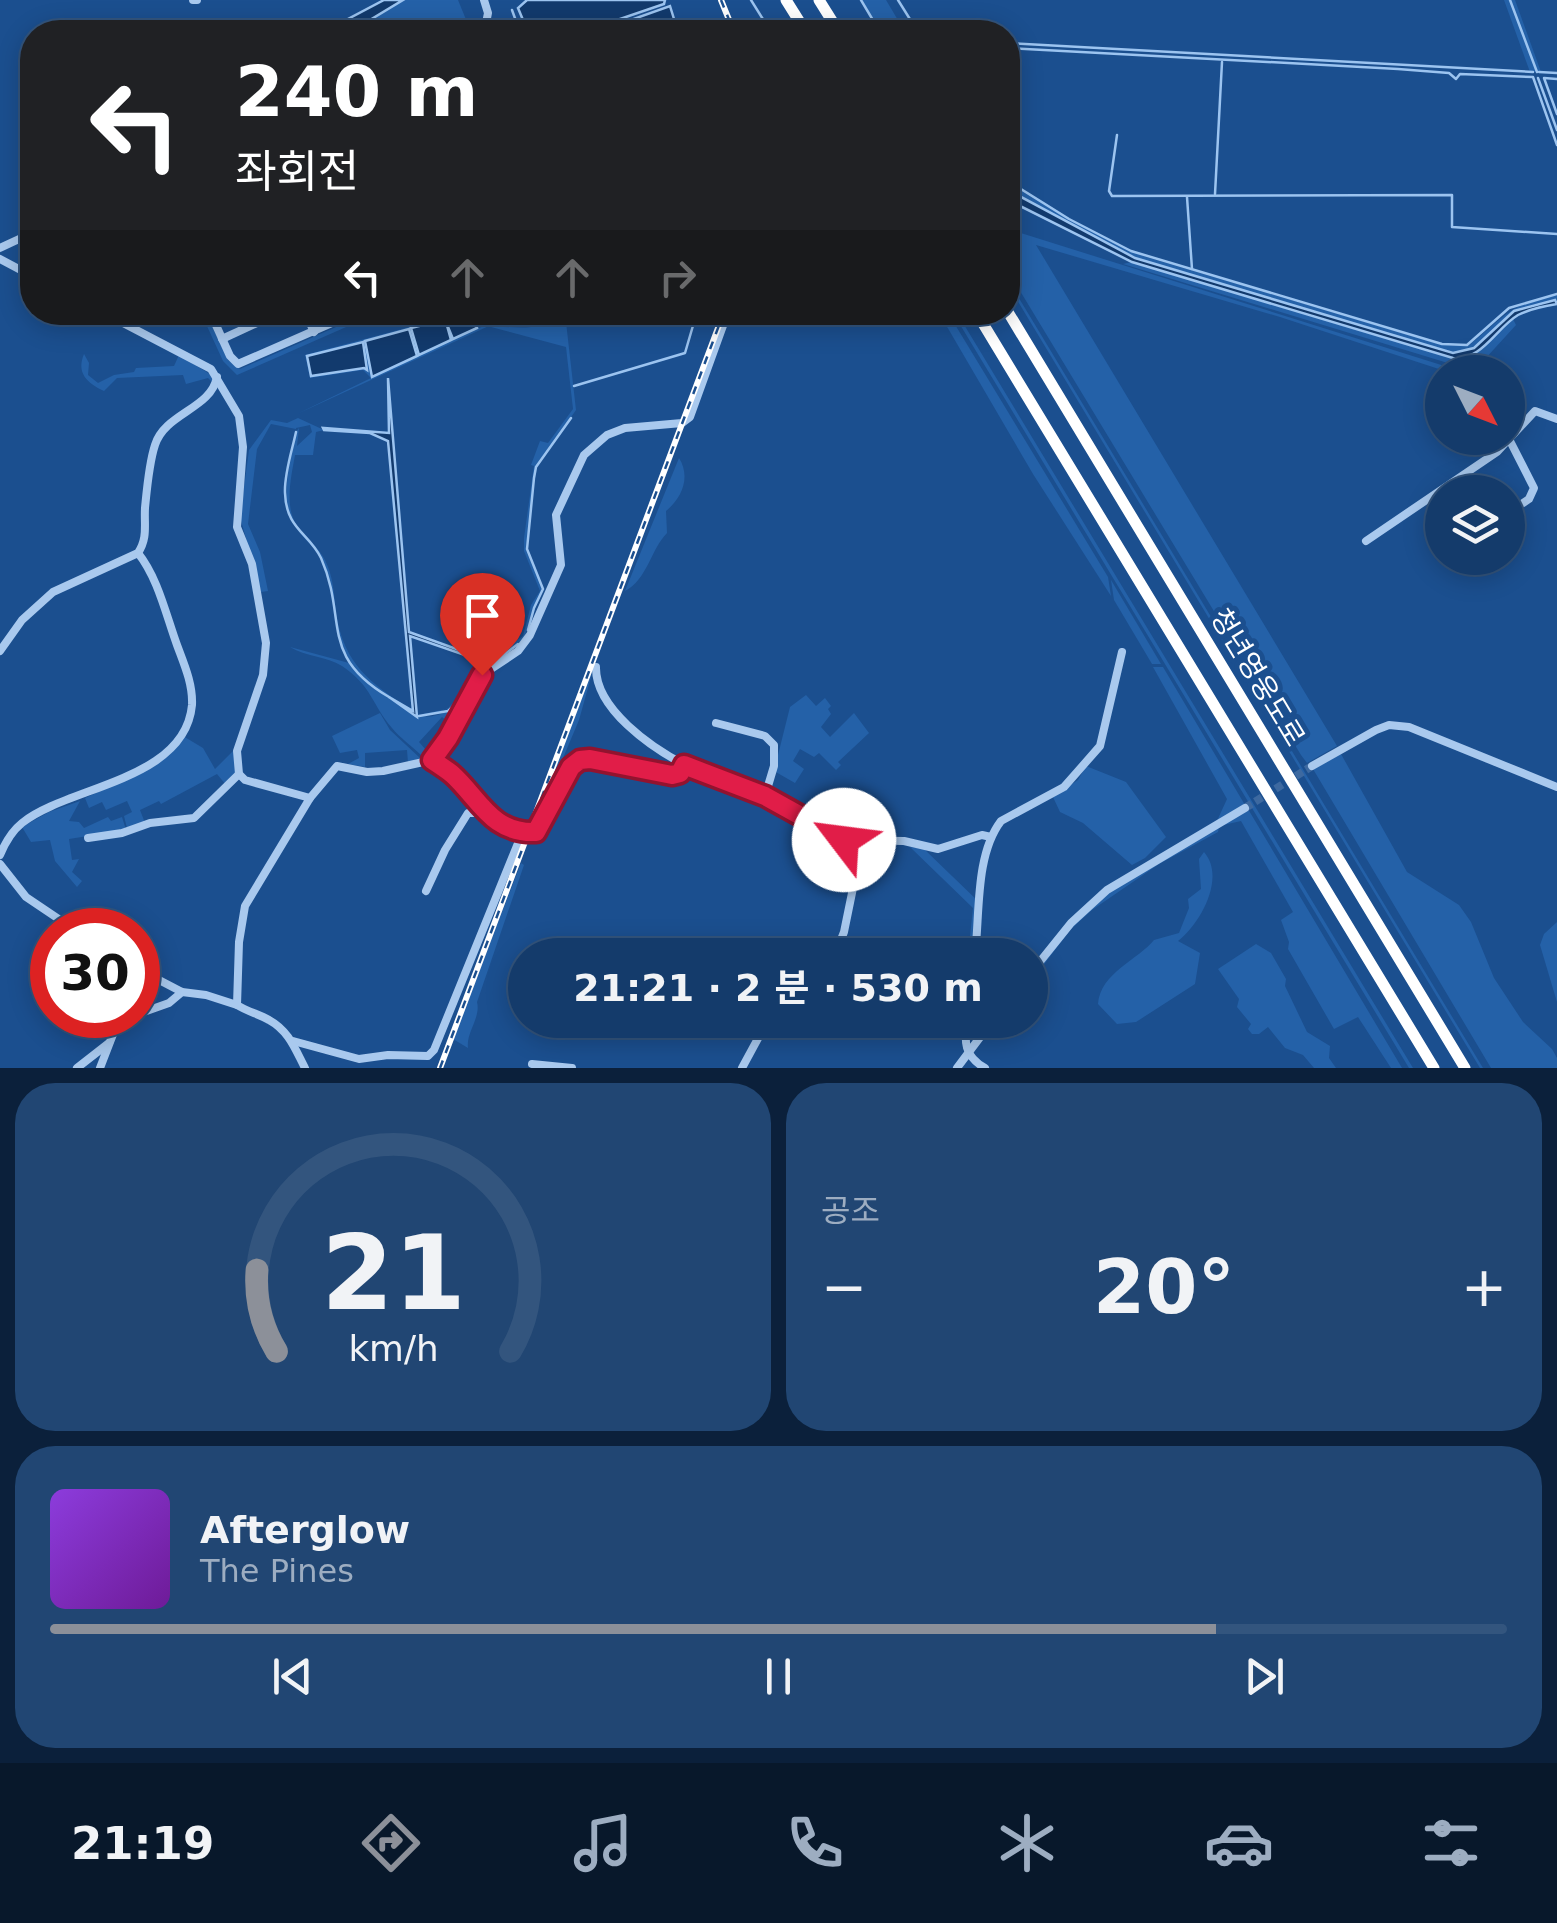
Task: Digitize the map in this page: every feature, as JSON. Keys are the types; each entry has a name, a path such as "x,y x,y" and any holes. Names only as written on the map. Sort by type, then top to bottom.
{"highway":[{"name":"청년영웅도로","path":"984,325 1434,1068"},
{"name":"청년영웅도로","path":"1016,325 1465,1068"}],"street":[{"path":"88,838 150,823 194,818 239,774 238,751 263,675 266,643 252,564 237,527 242,426 217,377 194,360 127,325"},
{"path":"216,325 238,364 329,325"},
{"path":"222,339 253,325"},
{"path":"311,325 314,332"},
{"path":"237,1006 238,942 245,906 310,798 338,766 384,771 432,760 482,675 518,651 530,635 561,565 556,515 584,455 607,435 625,428 682,423 690,416 723,325"},
{"path":"0,652 4,639 53,592 76,578 120,564 138,553 146,530 154,445 166,427 211,392 217,377"},
{"path":"1525,422 1535,411 1557,419"},
{"path":"1366,540 1493,455"},
{"path":"1517,455 1534,488 1525,501"},
{"path":"0,855 22,823 43,810 142,769 168,748 187,722 192,704 187,671 150,571 138,553"},
{"path":"977,938 984,862 992,837 1001,821 1064,787 1100,746 1122,652"},
{"path":"596,667 602,694 653,748 684,765 765,796 844,840 892,841 938,849 982,835 992,837"},
{"path":"716,723 765,736 774,744 774,766 765,796"},
{"path":"1312,766 1389,725 1409,727 1557,787"},
{"path":"432,760 453,774 484,813"},
{"path":"426,891 468,813 484,813 523,831 536,832 562,782 580,760 672,775 680,773 684,765"},
{"path":"239,774 253,783 310,798"},
{"path":"1048,951 1071,922 1107,890 1245,808"},
{"path":"293,1041 360,1058 428,1056 479,946 523,831"},
{"path":"842,938 853,888 892,841"},
{"path":"0,864 26,897 42,908"},
{"path":"160,980 182,992 206,995 273,1022 293,1041 305,1068"},
{"path":"160,1006 182,992"},
{"path":"100,1068 112,1038"},
{"path":"742,1068 758,1038"},
{"path":"964,1038 967,1052 986,1068"},
{"path":"956,1068 978,1038"},
{"path":"77,1068 111,1041"},
{"path":"532,1064 572,1068"}],"shaded area":[{"path":"384,0 403,0 370,20 346,20"},
{"path":"403,0 458,0 466,20 370,20"},
{"path":"527,0 665,0 664,4 617,20 523,20 518,8"},
{"path":"862,0 886,0 898,20 874,20"},
{"path":"1504,0 1515,0 1541,72 1530,72"},
{"path":"670,6 674,20 631,20"},
{"path":"1020,190 1069,220 1143,256 1443,345 1468,346 1517,308 1557,295 1557,300 1531,305 1474,348 1453,353 1145,262 1020,199"},
{"path":"1020,196 1135,258 1453,353 1474,348 1514,311 1555,300 1557,304 1518,315 1472,354 1443,355 1132,262 1020,206"},
{"path":"1020,233 1425,360 1425,364 1036,245 1337,746 1307,763 1020,291"},
{"path":"1132,262 1443,355 1425,356 1123,264"},
{"path":"1020,300 1483,1068 1020,305"},
{"path":"1513,319 1516,325 1489,355 1470,355"},
{"path":"206,325 212,325 228,360 240,369 341,325 351,325 237,375 223,361"},
{"path":"417,325 448,325 453,339 477,328 476,325 491,325 297,414 371,378 363,370 310,378 305,355"},
{"path":"447,325 451,340 419,355 411,328"},
{"path":"447,325 476,325 477,328 453,339"},
{"path":"566,325 576,410 536,467 526,550 542,588 523,639 485,668 449,707 486,662 523,636 531,605 540,591 524,551 534,466 531,465 540,441 548,443 573,409 566,347 491,327"},
{"path":"946,325 955,325 1108,577 1111,596 1033,474"},
{"path":"960,325 964,325 1413,1068 1409,1068"},
{"path":"409,329 417,356 372,377 365,341"},
{"path":"363,342 367,370 311,376 307,356"},
{"path":"84,354 89,363 88,375 98,383 136,368 174,366 179,355 213,376 212,382 208,378 186,384 183,375 117,378 104,391 85,377 81,367"},
{"path":"388,378 409,632 490,661 410,636 417,717 389,697 413,711 388,441 370,433 323,428 389,433"},
{"path":"298,418 324,430 316,432 313,455 295,455 291,513 328,567 346,647 371,681 410,709 413,705 412,711 400,704 408,709 419,715 424,716 452,710 457,714 452,725 442,717 419,742 426,750 421,755 385,720 352,673 336,663 290,647 349,663 340,639 325,566 297,529 288,507 287,482 296,432 299,428 297,446 312,432 310,425 296,428 296,429 271,424 257,449 248,524 260,552 268,591 261,592 240,517 249,450 271,420 287,423"},
{"path":"679,458 684,480 680,494 666,511 667,533 639,580 625,591"},
{"path":"1111,580 1161,664 1152,664 1114,600"},
{"path":"1153,667 1163,667 1245,805 1216,823 1227,799"},
{"path":"593,670 579,720 558,770 562,777 531,829"},
{"path":"806,695 816,706 825,698 831,706 831,714 821,727 830,737 854,713 869,733 838,762 841,765 836,770 819,753 814,757 800,749 793,761 804,769 795,783 774,771 790,707"},
{"path":"380,713 390,730 420,758 408,763 407,750 365,753 365,767 348,764 359,758 357,750 340,753 332,736"},
{"path":"183,736 203,748 215,769 235,749 236,773 226,785 217,774 161,804 159,801 140,810 145,823 127,828 124,816 132,812 127,801 106,810 102,802 89,808 85,798 151,766"},
{"path":"1341,754 1407,872 1459,905 1471,922 1494,978 1523,1022 1552,1049 1557,1068 1491,1068 1313,769"},
{"path":"1086,766 1126,782 1166,837 1145,858 1132,865 1083,823 1060,812 1053,797 1078,780"},
{"path":"80,801 69,821 79,822 84,828 108,817 111,821 122,817 126,830 69,839 72,860 79,859 72,872 82,881 77,887 55,861 50,840 31,842 22,827"},
{"path":"1248,809 1402,1068 1391,1068 1358,1017 1334,1029 1288,949 1281,920 1293,912 1241,821 1220,826"},
{"path":"1219,826 1218,832 1159,864 1092,910 1070,930 1048,959 1048,953 1071,924 1108,892"},
{"path":"910,847 924,849 980,903 975,938 970,938 973,908"},
{"path":"1204,852 1210,862 1212,886 1202,912 1178,941 1200,953 1195,984 1136,1022 1117,1024 1098,1004 1100,993 1113,975 1154,940 1179,933 1189,908 1188,899 1201,889 1199,859"},
{"path":"521,863 524,865 477,1002 468,1048 453,1039"},
{"path":"1557,922 1557,1002 1540,945 1544,934"},
{"path":"1256,944 1271,953 1307,1032 1330,1046 1329,1058 1336,1068 1314,1068 1303,1055 1285,1048 1268,1027 1259,1034 1248,1029 1251,1024 1237,1007 1239,999 1218,969"}],"waterway":[{"path":"751,0 764,20"},
{"path":"861,0 873,20"},
{"path":"898,0 910,20"},
{"path":"1510,0 1537,72"},
{"path":"512,10 516,20"},
{"path":"1020,44 1533,72"},
{"path":"1020,49 1398,69 1449,73 1456,79 1460,74 1533,77 1557,145"},
{"path":"1215,194 1222,62"},
{"path":"1539,72 1557,73"},
{"path":"1538,78 1557,130"},
{"path":"1557,79 1544,78 1557,114"},
{"path":"1117,135 1109,191 1112,196 1452,195 1452,227 1557,234"},
{"path":"1020,188 1131,251 1442,344 1467,345 1509,308 1557,294"},
{"path":"1187,197 1192,269"},
{"path":"574,386 685,353 693,325"},
{"path":"528,630 543,589 527,549 536,467 571,418"},
{"path":"296,432 285,486 289,515 321,558 343,651 352,666 389,697"},
{"path":"485,669 518,644"},
{"path":"419,716 448,711 468,692"}],"tunnel":[{"path":"1245,808 1312,766"}],"railway":[{"path":"721,0 729,20"},
{"path":"440,1068 719,325"}],"route":[{"path":"482,675 432,760 453,774 484,813 496,821 536,832 571,767 590,759 672,775 680,773 684,765 765,796 844,840"}]}
